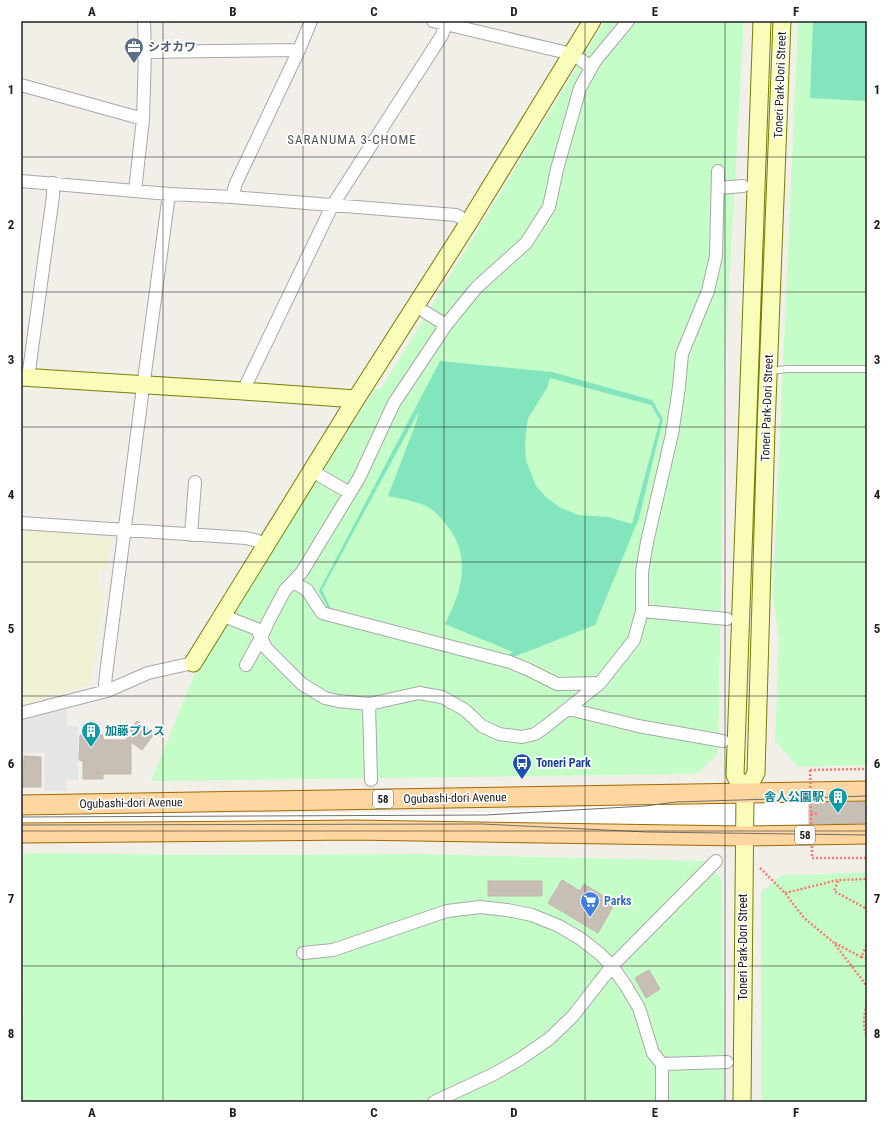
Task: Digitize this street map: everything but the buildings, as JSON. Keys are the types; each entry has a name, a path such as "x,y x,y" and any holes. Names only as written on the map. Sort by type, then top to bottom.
{"main road":[{"name":"58","path":"745,793 867,791"},
{"name":"Ogubashi-dori Avenue","path":"21,805 745,793"},
{"name":"58","path":"21,833 353,830 743,836 867,834"}],"street":[{"path":"135,191 142,119 145,52 144,21"},
{"path":"232,197 236,183 299,50 311,21"},
{"path":"433,21 447,23 576,57 591,67"},
{"path":"21,714 107,691 148,673 193,662 356,399 576,57 592,21"},
{"path":"246,665 285,590 302,572 359,478 394,403 446,325 477,287 526,243 549,207 557,169 580,88 595,61 628,21"},
{"name":"Toneri Park-Dori Street","path":"745,793 735,775 762,21"},
{"name":"Toneri Park-Dori Street","path":"742,1102 743,836 745,793 756,773 768,371 782,21"},
{"path":"243,391 332,206 435,46 447,23"},
{"path":"145,52 299,50"},
{"path":"21,85 142,119"},
{"path":"221,615 257,629 266,648 281,664 302,684 325,698 338,701 369,704 419,693 442,697 465,710 482,726 499,734 522,737 535,734 569,709 600,683 634,640 642,611 642,572 647,542 672,434 682,354 708,291 716,256 718,171"},
{"path":"21,181 169,194 232,197 456,215 469,222"},
{"path":"53,183 53,196 24,377 356,399"},
{"path":"718,188 743,186"},
{"path":"107,691 105,685 106,674 169,194"},
{"path":"425,312 446,325"},
{"path":"312,471 350,493"},
{"path":"191,535 195,482"},
{"path":"21,523 246,538 258,541 265,545"},
{"path":"293,582 307,590 322,613 510,662 557,684 600,683"},
{"path":"642,611 727,619"},
{"path":"369,704 371,780"},
{"path":"569,709 638,726 723,741"},
{"path":"434,1102 514,1063 549,1039 573,1016 612,966 716,861"},
{"path":"303,953 333,950 447,911 480,907 532,915 559,926 581,939 612,966 639,1008 653,1053 662,1064 662,1102"},
{"path":"662,1064 727,1062"}],"lane":[{"path":"768,371 786,369 867,369"}],"path":[{"path":"867,769 810,770 812,858 867,858"},
{"path":"811,814 818,814"},
{"path":"760,868 785,893 804,918 833,942 861,957 867,958"},
{"path":"785,893 838,880 867,879"},
{"path":"838,880 834,890 867,909"},
{"path":"833,942 867,986"},
{"path":"861,957 867,945"},
{"path":"867,1005 864,1018 864,1027 867,1037"}],"green space":[{"path":"605,21 744,21 725,359 718,754 696,774 151,781 195,673 375,389 381,389"},
{"path":"798,21 867,21 867,765 798,767 775,741 779,639 773,594"},
{"path":"813,21 867,21 867,101 810,98"},
{"path":"440,361 552,372 652,400 663,419 639,518 595,625 501,662 335,621 319,591","holes":["550,378 651,405 660,420 632,524 608,517 578,515 559,507 546,497 536,486 526,460 526,431 528,418 547,388","419,411 416,423 388,496 415,502 430,508 441,518 451,531 461,554 462,578 456,601 445,624 513,652 497,659 336,619 322,590"]},
{"path":"21,527 111,538 106,569 99,568 98,590 104,590 90,684 21,706"},
{"path":"23,853 210,855 419,854 706,861 722,880 724,1102 21,1102 21,1022 24,1017"},
{"path":"867,872 867,1102 761,1102 761,892 780,876"}],"shaded area":[{"path":"67,709 67,726 78,726 78,780 67,780 67,791 44,791 45,753 21,753 21,720"}],"pier":[{"path":"867,793 867,837 21,828 21,814 485,812"}],"tram line":[{"path":"21,817 486,815 645,806 676,802 867,796"},
{"path":"21,825 482,824 647,832 867,835"}],"place":[{"name":"シオカワ","path":"134,64"},
{"name":"加藤プレス","path":"91,748"},
{"name":"Toneri Park","path":"522,780"},
{"name":"舎人公園駅","path":"838,814"},
{"name":"Parks","path":"590,918"}],"district":[{"name":"SARANUMA 3-CHOME","path":"352,139"}]}
